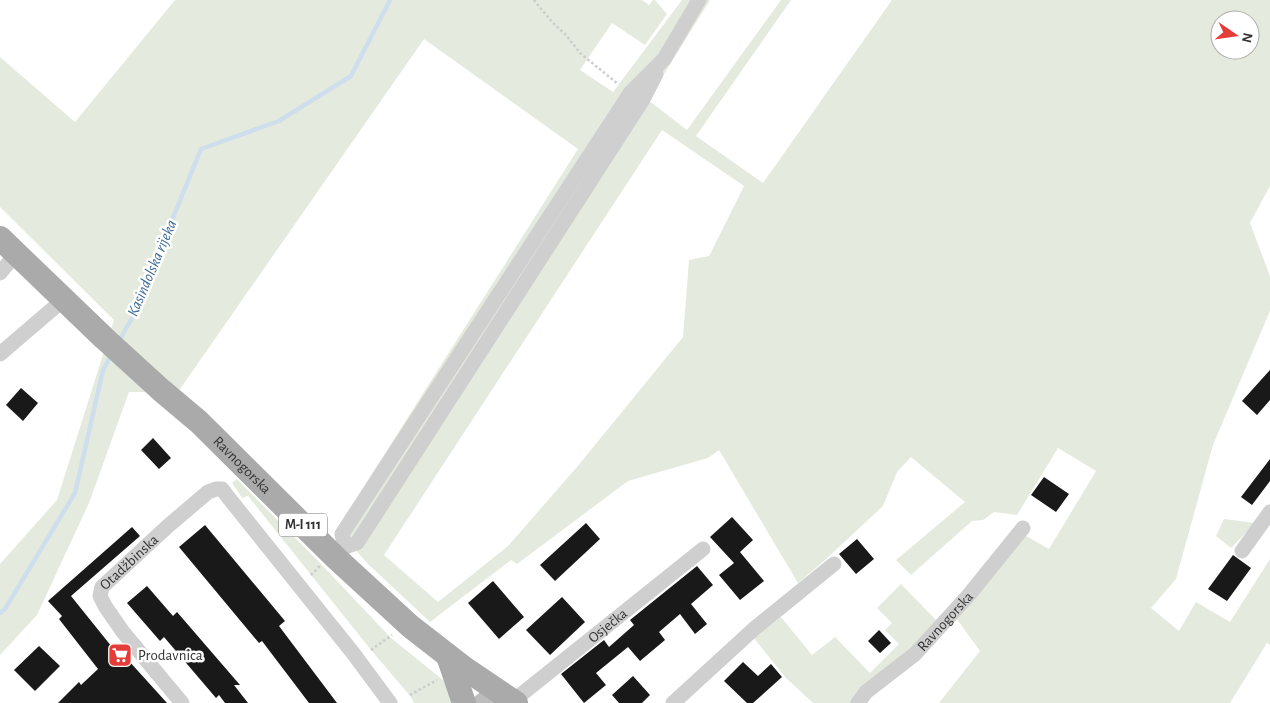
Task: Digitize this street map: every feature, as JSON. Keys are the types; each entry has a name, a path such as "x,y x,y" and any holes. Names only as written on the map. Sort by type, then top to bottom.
{"main road":[{"name":"Ravnogorska","path":"8,246 104,338 341,552 446,666 472,674 503,701"},
{"path":"446,666 464,703"}],"street":[{"path":"341,552 342,534 347,526 630,93 664,59 699,0"},
{"name":"Ravnogorska","path":"0,273 8,246"},
{"path":"0,354 63,300"},
{"name":"Otadžbinska","path":"182,703 124,632 100,596 102,587 168,526 211,490 216,488 222,489 390,703"},
{"path":"1242,551 1270,512"},
{"name":"Ravnogorska","path":"858,703 866,692 915,654 968,596 1023,528"},
{"name":"Osječka","path":"503,701 703,549"},
{"path":"672,703 755,628 834,564"}],"path":[{"path":"534,0 580,53 618,84"},
{"path":"371,650 393,634"},
{"path":"410,695 446,666"}],"shaded area":[{"path":"175,0 642,0 649,5 655,0 667,14 645,45 612,23 580,70 613,92 682,0 710,0 648,100 687,130 781,0 791,0 696,136 763,183 892,0 1270,0 1270,186 1250,223 1270,276 1270,311 1213,445 1176,579 1151,608 1179,631 1196,602 1230,622 1270,559 1270,645 1267,643 1230,703 939,703 980,651 956,618 1026,536 1049,549 1096,471 1058,448 1017,515 994,512 983,520 972,521 911,575 896,560 965,502 911,457 897,472 883,506 798,583 719,450 708,458 628,481 517,564 511,560 430,622 368,564 337,529 578,149 424,39 178,392 129,392 89,503 37,615 0,655 0,564 57,500 114,320 0,207 0,57 75,122","holes":["662,130 744,186 709,256 689,260 683,337 577,467 508,546 438,602 384,555"]},
{"path":"237,479 391,638 443,680 450,689 455,703 414,703 248,496 242,498 232,483"},
{"path":"1224,519 1255,523 1231,548 1216,536"},
{"path":"901,584 937,621 907,655 864,686 851,703 813,703 786,678 753,637 781,617 812,655 835,637 870,673 899,644 885,630 892,623 877,608"}],"building":[{"path":"1270,370 1270,400 1257,415 1242,401"},
{"path":"21,388 38,403 23,421 6,405"},
{"path":"153,438 171,458 159,469 141,450"},
{"path":"1270,459 1270,481 1252,505 1241,497"},
{"path":"1044,477 1069,494 1056,512 1031,495"},
{"path":"732,517 753,540 740,552 764,581 740,600 719,575 734,563 710,537"},
{"path":"586,523 600,539 555,581 540,565"},
{"path":"205,525 285,621 279,626 337,703 309,703 262,641 259,643 179,547"},
{"path":"132,527 140,536 71,596 116,652 119,650 167,703 58,703 79,682 81,685 98,669 59,619 62,616 48,601"},
{"path":"857,539 874,559 856,574 839,554"},
{"path":"1233,555 1251,568 1227,601 1208,589"},
{"path":"697,566 713,585 691,604 707,624 695,634 680,614 659,632 665,640 640,661 628,647 596,673 606,685 584,703 561,674 604,640 609,647 634,625 630,620"},
{"path":"493,581 524,617 499,639 468,603"},
{"path":"147,586 173,616 177,612 240,685 234,685 248,703 225,703 219,695 216,698 164,637 160,641 127,603"},
{"path":"562,597 585,622 550,655 526,630"},
{"path":"879,630 891,643 880,653 868,641"},
{"path":"39,646 60,666 35,691 14,670"},
{"path":"743,662 758,676 771,664 782,677 753,703 747,703 724,681"},
{"path":"633,676 650,695 642,703 619,703 612,695"}],"waterway":[{"name":"Kasindolska rijeka","path":"119,341 132,318 201,149 279,121 351,76 390,0"},
{"name":"Kasindolska rijeka","path":"0,613 5,609 75,493 103,370 112,354"}],"place":[{"name":"Prodavnica","path":"120,655"}]}
